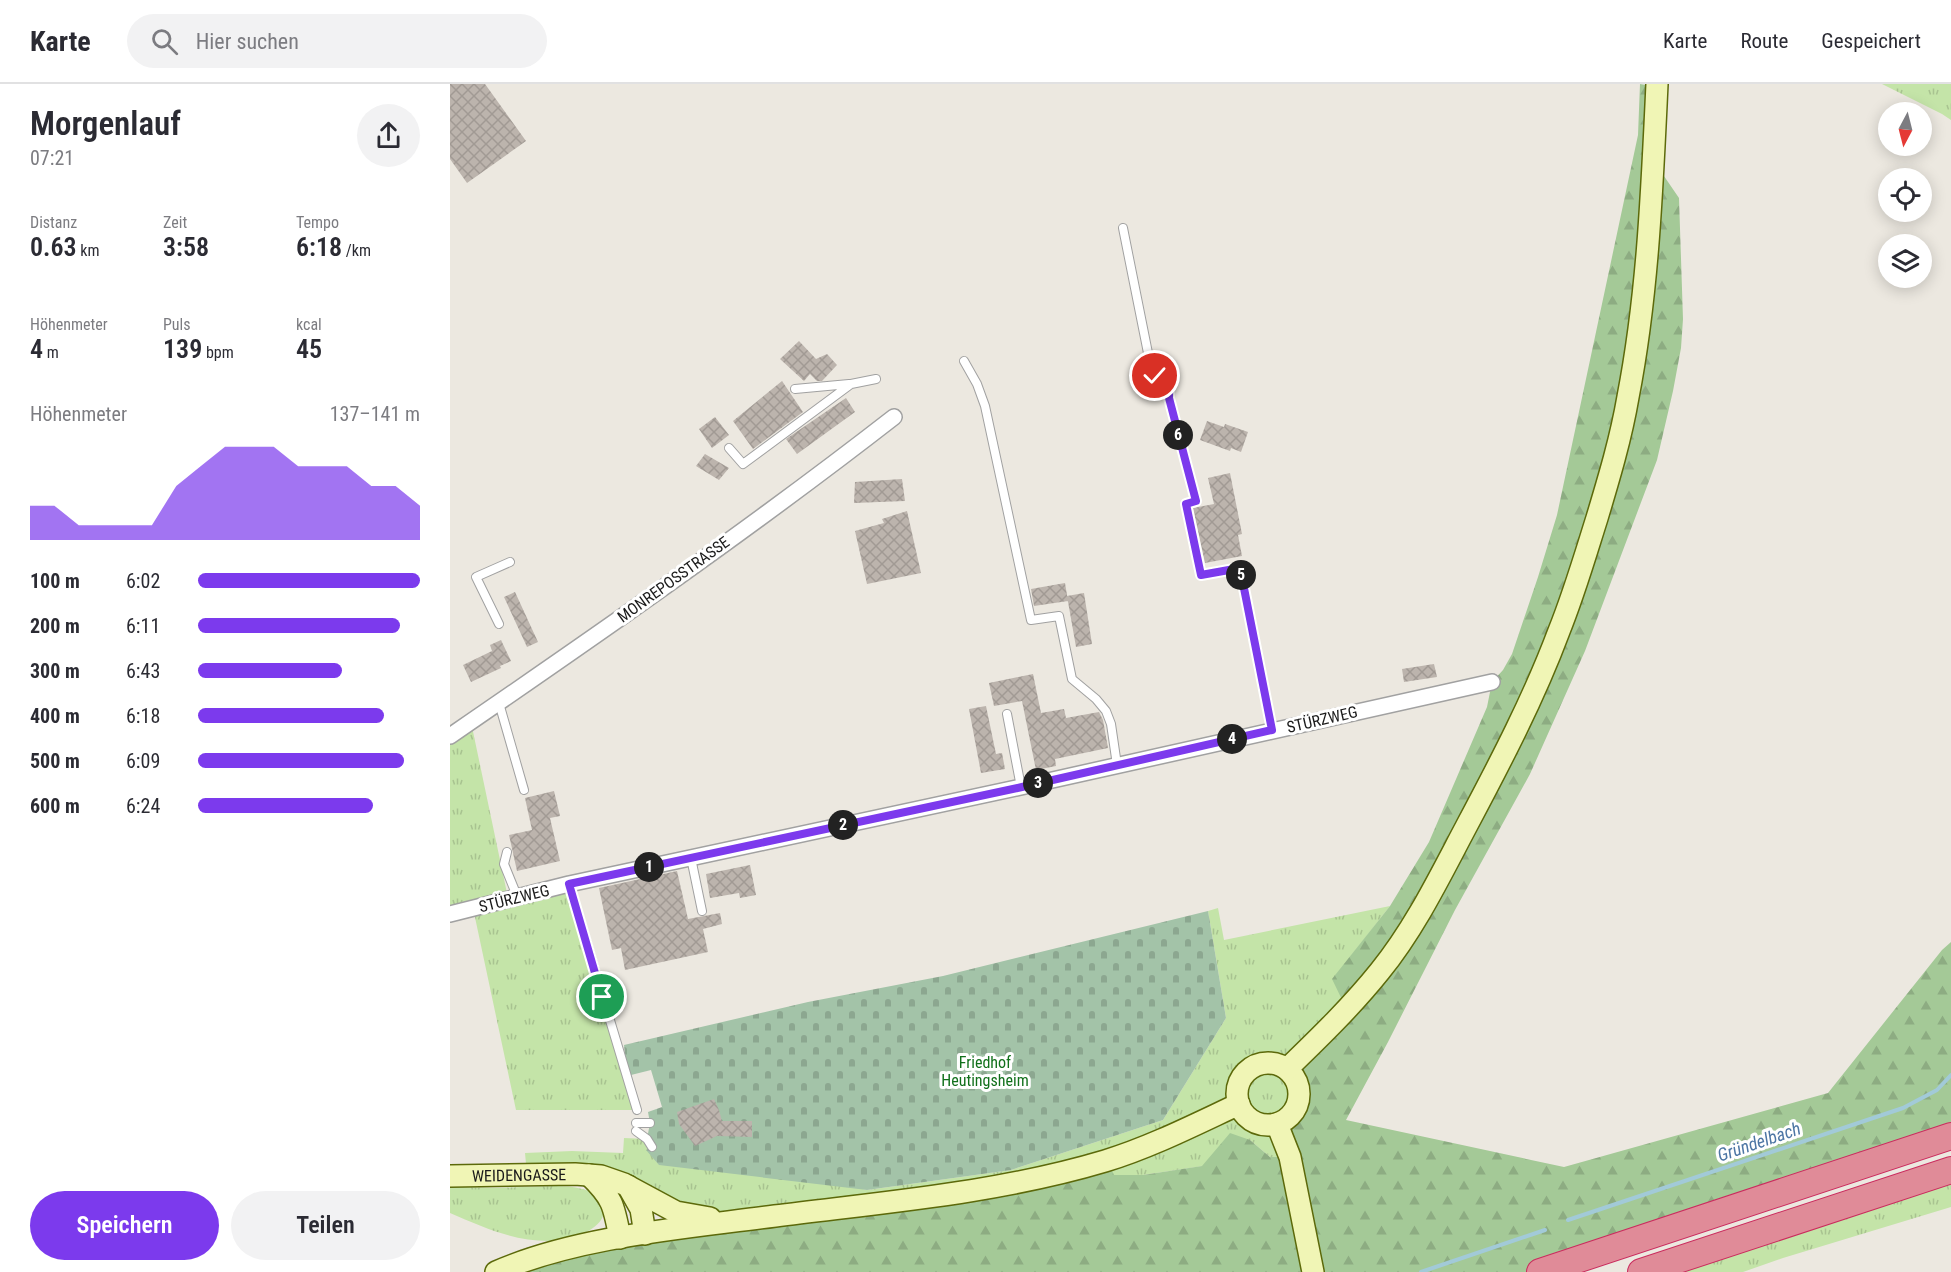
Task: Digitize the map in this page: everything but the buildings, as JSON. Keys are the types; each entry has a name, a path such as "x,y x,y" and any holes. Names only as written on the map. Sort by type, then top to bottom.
{"highway":[{"path":"1540,1272 1951,1136"},
{"path":"1641,1272 1951,1170"}],"main road":[{"path":"1287,1069 1347,1010 1400,945 1488,787 1559,632 1609,478 1628,399 1641,320 1657,84"},
{"path":"1266,1063 1277,1064 1287,1069 1294,1076 1298,1085 1298,1104 1293,1113 1286,1120 1277,1124 1258,1123 1244,1113 1237,1093 1239,1082 1246,1073 1255,1066 1266,1063"},
{"path":"496,1272 514,1264 574,1247 620,1238 924,1197 1060,1173 1117,1156 1164,1138 1239,1104"},
{"path":"1277,1124 1290,1157 1313,1272"},
{"name":"WEIDENGASSE","path":"450,1176 589,1175 612,1179 676,1212 718,1220 749,1220"},
{"name":"WEIDENGASSE","path":"589,1175 609,1196 613,1204 620,1238"},
{"path":"628,1186 640,1209 645,1234"}],"street":[{"name":"MONREPOSSTRASSE","path":"450,736 829,467 894,417"},
{"name":"STÜRZWEG","path":"450,914 569,884 1022,787 1492,682"}],"lane":[{"path":"1123,228 1148,353 1155,376 1169,388 1169,398 1196,501 1186,504 1201,575 1240,568 1272,730"},
{"path":"964,362 977,384 985,406 1031,620 1059,616 1071,675 1077,684 1096,699 1106,711 1111,724 1117,765"},
{"path":"795,389 876,379"},
{"path":"729,448 743,464 850,384"},
{"path":"499,624 476,577 510,562"},
{"path":"499,703 524,790"},
{"path":"1007,714 1022,787"},
{"path":"507,852 504,864 517,896"},
{"path":"691,858 702,911"},
{"path":"569,884 637,1110"},
{"path":"650,1122 636,1127 652,1147"}],"green space":[{"path":"1640,84 1657,87 1653,160 1679,198 1683,319 1681,348 1657,460 1585,651 1530,774 1455,910 1346,1120 1564,1167 1828,1093 1942,950 1951,942 1951,1127 1540,1272 498,1272 514,1264 1107,1160 1114,1175 1143,1175 1202,1166 1230,1133 1250,1140 1270,1157 1290,1157 1286,1120 1294,1110 1298,1099 1298,1088 1294,1076 1347,1010 1332,979 1390,906 1429,842 1487,707 1492,682 1503,670 1512,654 1538,577 1557,515 1638,135"},
{"path":"1882,84 1951,84 1951,120 1932,109 1932,102 1918,102"},
{"path":"471,722 508,898 569,884 637,1110 516,1110 473,908 450,914 450,736"},
{"path":"1390,906 1333,979 1348,1010 1294,1076 1298,1088 1298,1100 1286,1120 1290,1157 1270,1157 1250,1140 1203,1166 1143,1175 1114,1175 718,1220 641,1193 527,1175 525,1153 572,1151 623,1153 624,1138 647,1139 867,1190 1011,1170 1163,1120 1226,1018 1208,911 1218,908 1224,940"},
{"name":"Friedhof Heutingsheim","path":"1208,911 1226,1018 1163,1120 1011,1170 867,1190 659,1165 646,1150 652,1147 647,1139 650,1123 648,1112 662,1107 651,1070 627,1076 624,1045 808,1002 943,976"},
{"path":"1951,1170 1951,1207 1743,1272 1641,1272"},
{"path":"450,1186 575,1187 591,1192 603,1206 604,1213 596,1226 571,1238 549,1241 519,1238 491,1230 450,1213"}],"waterway":[{"name":"Gründelbach","path":"1568,1220 1903,1108 1937,1090 1951,1075"},
{"name":"Gründelbach","path":"1421,1272 1545,1230"}],"route":[{"path":"602,997 569,884 1022,787 1272,730 1240,568 1201,575 1186,504 1196,501 1169,398 1169,388 1155,376"}]}
